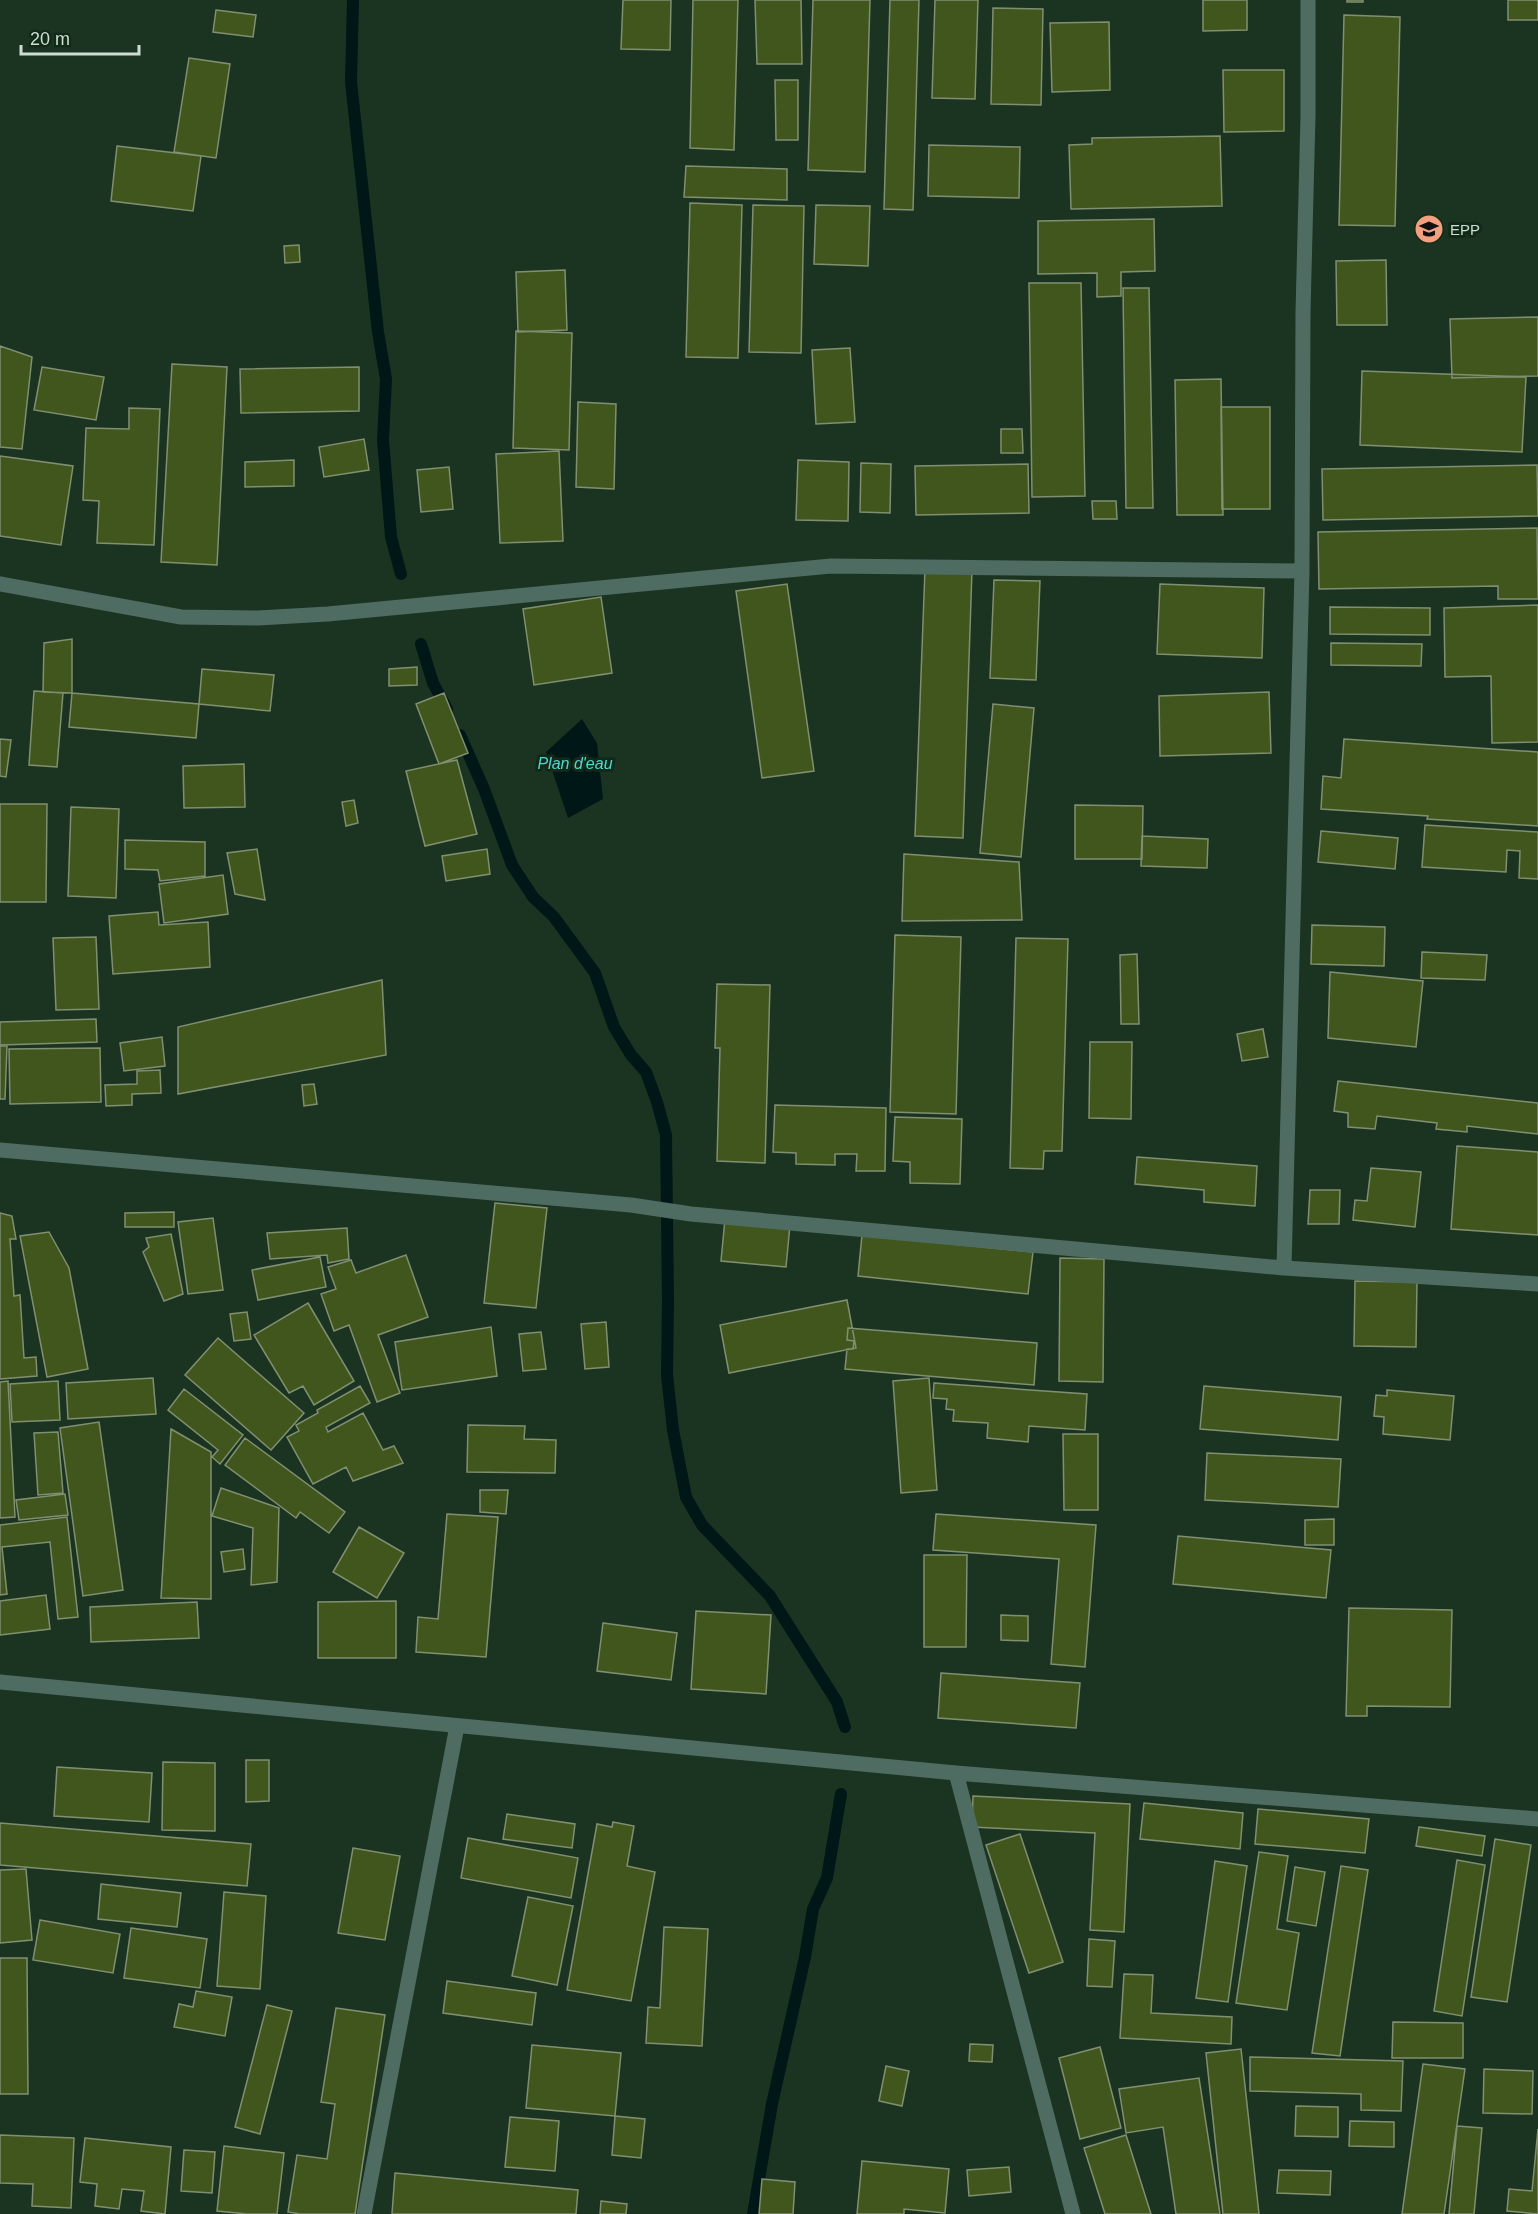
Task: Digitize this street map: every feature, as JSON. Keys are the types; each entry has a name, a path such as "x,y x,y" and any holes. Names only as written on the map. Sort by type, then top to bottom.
{"street":[{"path":"1284,1268 1302,571 1308,0"},
{"path":"0,584 181,617 258,618 328,614 831,566 1302,571"},
{"path":"0,1150 632,1205 691,1214 1284,1268 1538,1284"},
{"path":"0,1682 956,1773 1538,1819"},
{"path":"364,2214 457,1726"},
{"path":"956,1773 1073,2214"}],"water":[{"name":"Plan d'eau","path":"582,719 597,743 603,799 568,818 546,752"}],"building":[{"path":"623,0 671,0 670,50 621,49"},
{"path":"693,0 738,0 734,150 690,148"},
{"path":"755,0 801,0 802,64 757,64"},
{"path":"813,0 870,0 865,172 808,170"},
{"path":"890,0 919,0 913,210 884,209"},
{"path":"935,0 978,0 975,99 932,98"},
{"path":"1203,0 1247,0 1247,30 1203,31"},
{"path":"1347,0 1363,0 1363,2 1347,2"},
{"path":"1508,0 1538,0 1538,20 1508,20"},
{"path":"993,8 1043,9 1041,105 991,104"},
{"path":"216,10 256,15 253,37 213,32"},
{"path":"1344,15 1400,17 1395,226 1339,225"},
{"path":"1109,22 1110,90 1052,92 1050,23"},
{"path":"189,58 230,64 216,158 174,152"},
{"path":"1223,70 1284,70 1284,131 1224,132"},
{"path":"775,80 798,80 798,140 776,140"},
{"path":"1220,136 1222,206 1071,209 1069,145 1092,144 1092,138"},
{"path":"929,145 1020,147 1019,198 928,196"},
{"path":"117,146 201,156 193,211 111,201"},
{"path":"686,166 787,169 787,200 684,197"},
{"path":"690,203 742,205 738,358 686,357"},
{"path":"753,205 804,206 801,353 749,352"},
{"path":"816,205 870,206 868,266 814,264"},
{"path":"1154,219 1155,271 1121,272 1121,296 1097,297 1097,273 1038,274 1038,221"},
{"path":"299,245 300,262 285,263 284,246"},
{"path":"1386,260 1387,325 1337,325 1336,261"},
{"path":"565,270 567,330 518,332 516,272"},
{"path":"1029,283 1081,283 1085,496 1032,497"},
{"path":"1123,288 1149,288 1153,508 1126,508"},
{"path":"1538,317 1538,376 1452,378 1450,319"},
{"path":"516,331 572,333 569,450 513,448"},
{"path":"0,346 32,357 22,449 0,447"},
{"path":"850,348 855,422 816,424 812,350"},
{"path":"172,364 227,367 217,565 161,562"},
{"path":"42,367 104,377 96,420 34,410"},
{"path":"359,367 359,411 241,413 240,369"},
{"path":"1362,371 1526,377 1522,452 1360,445"},
{"path":"1221,379 1223,515 1177,515 1175,380"},
{"path":"578,402 616,404 614,489 576,487"},
{"path":"1221,407 1270,407 1270,509 1222,509"},
{"path":"129,408 160,409 154,545 97,543 99,501 83,500 86,428 129,429"},
{"path":"1001,429 1022,429 1023,453 1001,453"},
{"path":"364,439 369,470 324,477 319,447"},
{"path":"559,451 563,541 500,543 496,454"},
{"path":"0,456 73,466 61,545 0,536"},
{"path":"294,460 294,486 245,487 245,462"},
{"path":"798,460 849,462 848,521 796,520"},
{"path":"861,463 891,464 890,513 860,512"},
{"path":"1028,464 1029,513 916,515 915,466"},
{"path":"1537,465 1538,516 1323,520 1322,469"},
{"path":"449,467 453,509 421,512 417,470"},
{"path":"1092,501 1116,501 1117,519 1093,519"},
{"path":"1537,528 1538,599 1498,599 1498,586 1319,589 1318,532"},
{"path":"925,569 972,570 963,838 915,836"},
{"path":"994,580 1040,581 1036,680 990,678"},
{"path":"787,584 814,771 762,778 736,591"},
{"path":"1160,584 1264,588 1262,658 1157,654"},
{"path":"601,597 612,673 534,685 523,609"},
{"path":"1538,605 1538,742 1492,743 1491,676 1445,677 1444,608"},
{"path":"1330,607 1430,608 1430,635 1330,634"},
{"path":"72,639 72,693 43,692 44,643"},
{"path":"1331,643 1422,644 1421,666 1331,665"},
{"path":"417,667 417,685 389,686 389,669"},
{"path":"202,669 274,675 270,711 199,704"},
{"path":"34,691 63,693 57,767 29,765"},
{"path":"1269,692 1271,753 1160,756 1159,696"},
{"path":"72,693 199,704 196,738 69,727"},
{"path":"444,693 468,753 439,764 416,704"},
{"path":"993,704 1034,708 1021,857 980,853"},
{"path":"0,739 11,740 6,777 0,776"},
{"path":"1344,739 1538,752 1538,826 1321,809 1323,776 1341,778"},
{"path":"457,760 477,834 425,846 406,771"},
{"path":"244,764 245,807 184,808 183,766"},
{"path":"354,800 358,823 346,826 342,802"},
{"path":"0,804 47,804 46,902 0,902"},
{"path":"1075,805 1143,806 1142,859 1075,859"},
{"path":"71,807 119,809 116,898 68,896"},
{"path":"1425,825 1538,832 1538,879 1519,878 1520,851 1507,850 1506,872 1422,867"},
{"path":"1321,831 1398,838 1395,869 1318,862"},
{"path":"1142,836 1208,839 1207,868 1141,866"},
{"path":"125,840 205,842 205,876 160,881 158,870 125,869"},
{"path":"257,849 265,900 235,894 227,853"},
{"path":"487,849 490,874 446,881 442,856"},
{"path":"904,854 1019,862 1022,920 902,921"},
{"path":"223,875 228,914 164,923 159,884"},
{"path":"158,912 159,925 208,922 210,967 113,974 109,916"},
{"path":"1312,925 1385,927 1384,966 1311,964"},
{"path":"895,935 961,937 956,1114 890,1112"},
{"path":"96,937 99,1009 56,1010 53,938"},
{"path":"1016,938 1068,939 1062,1151 1044,1151 1043,1169 1010,1168"},
{"path":"1422,952 1487,955 1485,980 1421,978"},
{"path":"1137,954 1139,1024 1121,1024 1120,955"},
{"path":"1330,972 1423,981 1416,1047 1328,1038"},
{"path":"382,980 386,1055 178,1094 178,1027"},
{"path":"717,984 770,985 765,1163 717,1161 720,1048 715,1048"},
{"path":"96,1019 97,1042 0,1045 0,1022"},
{"path":"1263,1029 1268,1057 1242,1061 1237,1034"},
{"path":"162,1037 165,1066 124,1071 120,1043"},
{"path":"1090,1042 1132,1042 1131,1119 1089,1118"},
{"path":"0,1046 7,1046 5,1099 0,1099"},
{"path":"100,1048 101,1102 10,1104 9,1049"},
{"path":"160,1070 161,1093 132,1094 132,1105 106,1106 105,1085 137,1084 137,1071"},
{"path":"1338,1081 1538,1103 1538,1134 1467,1126 1467,1132 1436,1129 1437,1123 1377,1116 1375,1129 1348,1127 1348,1113 1334,1111"},
{"path":"314,1084 317,1104 304,1106 302,1085"},
{"path":"775,1105 886,1108 885,1171 856,1171 857,1154 835,1154 835,1165 796,1164 796,1153 773,1152"},
{"path":"895,1117 962,1119 960,1184 910,1183 910,1162 893,1161"},
{"path":"1457,1146 1538,1152 1538,1235 1451,1229"},
{"path":"1137,1157 1257,1166 1255,1206 1204,1202 1204,1190 1135,1184"},
{"path":"1371,1168 1421,1172 1415,1227 1353,1220 1355,1200 1367,1201"},
{"path":"1310,1190 1340,1190 1339,1224 1308,1224"},
{"path":"495,1203 547,1208 536,1308 484,1303"},
{"path":"174,1212 174,1227 125,1227 125,1213"},
{"path":"0,1213 12,1216 16,1239 10,1239 14,1296 20,1295 24,1358 36,1357 37,1376 0,1379"},
{"path":"213,1218 223,1290 188,1294 178,1222"},
{"path":"725,1219 790,1225 786,1267 721,1261"},
{"path":"347,1228 349,1259 328,1263 327,1255 270,1259 267,1233"},
{"path":"49,1232 69,1268 88,1369 47,1377 20,1236"},
{"path":"171,1234 183,1294 164,1301 143,1252 149,1247 146,1238"},
{"path":"862,1235 1033,1252 1028,1294 858,1276"},
{"path":"406,1255 428,1317 378,1335 400,1393 377,1402 349,1325 334,1331 321,1294 336,1289 328,1267 351,1260 356,1273"},
{"path":"320,1257 326,1287 258,1300 252,1270"},
{"path":"1060,1258 1104,1259 1103,1382 1059,1381"},
{"path":"1355,1281 1417,1282 1416,1347 1354,1346"},
{"path":"847,1300 856,1348 729,1373 720,1325"},
{"path":"308,1303 354,1381 314,1405 303,1386 289,1393 254,1335"},
{"path":"247,1312 251,1339 234,1341 230,1314"},
{"path":"606,1322 609,1367 585,1369 581,1324"},
{"path":"491,1327 497,1376 402,1390 395,1342"},
{"path":"848,1328 1037,1343 1034,1385 845,1369 847,1349 853,1349 854,1341 847,1340"},
{"path":"541,1332 546,1369 523,1371 519,1334"},
{"path":"218,1338 304,1413 271,1450 185,1375"},
{"path":"153,1378 156,1414 68,1419 66,1383"},
{"path":"929,1378 937,1490 901,1493 893,1381"},
{"path":"8,1381 15,1517 0,1518 0,1382"},
{"path":"58,1381 60,1420 12,1422 10,1384"},
{"path":"934,1383 1087,1394 1085,1430 1029,1426 1028,1442 987,1438 988,1423 953,1421 954,1410 946,1409 947,1399 933,1398"},
{"path":"360,1386 370,1403 326,1427 328,1432 363,1413 383,1450 394,1446 403,1463 353,1481 346,1467 313,1484 287,1437 299,1431 296,1425 318,1413 317,1410"},
{"path":"1204,1386 1341,1397 1338,1440 1200,1429"},
{"path":"184,1389 243,1435 220,1464 212,1457 218,1450 168,1410"},
{"path":"1387,1390 1454,1396 1450,1440 1383,1434 1384,1417 1374,1416 1376,1395 1387,1396"},
{"path":"99,1422 123,1590 83,1596 60,1428"},
{"path":"468,1425 525,1426 524,1439 556,1440 555,1473 467,1472"},
{"path":"171,1429 211,1452 211,1599 161,1598"},
{"path":"58,1432 63,1493 38,1495 34,1433"},
{"path":"1063,1434 1098,1434 1098,1510 1064,1510"},
{"path":"245,1438 345,1512 329,1533 300,1512 296,1518 225,1465"},
{"path":"1207,1453 1341,1459 1338,1507 1205,1500"},
{"path":"221,1488 279,1508 277,1582 251,1585 253,1528 212,1516"},
{"path":"480,1490 508,1490 506,1514 480,1512"},
{"path":"65,1494 68,1515 19,1520 16,1500"},
{"path":"447,1514 498,1517 486,1657 416,1652 418,1617 438,1619"},
{"path":"936,1514 1096,1525 1085,1667 1051,1664 1059,1559 933,1550"},
{"path":"67,1517 78,1617 58,1619 50,1542 2,1547 7,1594 0,1595 0,1525"},
{"path":"1334,1519 1334,1545 1305,1545 1305,1520"},
{"path":"359,1527 404,1553 377,1598 333,1572"},
{"path":"1178,1536 1331,1550 1326,1598 1173,1584"},
{"path":"243,1549 245,1569 224,1572 221,1552"},
{"path":"924,1555 967,1555 966,1647 924,1647"},
{"path":"46,1595 50,1629 0,1635 0,1601"},
{"path":"396,1601 396,1658 318,1658 318,1602"},
{"path":"197,1602 199,1638 91,1642 90,1607"},
{"path":"1349,1608 1452,1610 1450,1707 1367,1706 1367,1716 1346,1716"},
{"path":"696,1611 771,1615 766,1694 691,1689"},
{"path":"1001,1615 1028,1616 1028,1641 1001,1640"},
{"path":"603,1623 677,1633 671,1680 597,1671"},
{"path":"941,1673 1080,1683 1076,1728 938,1718"},
{"path":"246,1760 269,1760 269,1801 246,1802"},
{"path":"163,1762 215,1763 215,1831 162,1830"},
{"path":"57,1767 152,1773 149,1822 54,1816"},
{"path":"973,1796 1130,1804 1124,1932 1090,1930 1095,1833 972,1827"},
{"path":"1144,1803 1243,1813 1240,1849 1140,1839"},
{"path":"1258,1809 1369,1819 1365,1853 1255,1844"},
{"path":"507,1814 575,1824 572,1848 503,1839"},
{"path":"613,1822 634,1826 627,1866 655,1872 631,2001 567,1990 597,1824 612,1827"},
{"path":"0,1823 251,1844 247,1886 0,1865"},
{"path":"1419,1827 1485,1836 1482,1856 1416,1846"},
{"path":"1020,1834 1063,1962 1029,1973 986,1845"},
{"path":"468,1838 578,1858 571,1898 461,1878"},
{"path":"1495,1839 1531,1845 1507,2002 1471,1997"},
{"path":"353,1848 400,1856 385,1940 338,1933"},
{"path":"1259,1852 1288,1856 1277,1929 1299,1933 1287,2010 1236,2003"},
{"path":"1457,1860 1485,1865 1462,2016 1434,2011"},
{"path":"1215,1861 1247,1866 1228,2002 1196,1998"},
{"path":"1341,1866 1368,1870 1340,2056 1312,2053"},
{"path":"1295,1867 1325,1872 1316,1926 1287,1921"},
{"path":"26,1869 32,1940 0,1943 0,1870"},
{"path":"101,1884 181,1893 177,1927 98,1919"},
{"path":"224,1892 266,1896 260,1989 217,1986"},
{"path":"528,1897 573,1906 557,1985 512,1976"},
{"path":"40,1920 120,1934 113,1973 33,1960"},
{"path":"664,1927 708,1929 702,2046 646,2043 648,2007 660,2008"},
{"path":"131,1928 207,1939 200,1988 124,1978"},
{"path":"1089,1939 1115,1941 1112,1987 1087,1986"},
{"path":"0,1958 27,1958 28,2094 0,2094"},
{"path":"1124,1974 1153,1975 1151,2013 1232,2017 1231,2044 1120,2038"},
{"path":"447,1981 536,1993 532,2025 443,2013"},
{"path":"196,1991 232,1997 225,2036 174,2027 179,2004 193,2007"},
{"path":"267,2005 292,2011 260,2134 235,2127"},
{"path":"336,2008 385,2015 355,2214 288,2212 297,2155 327,2159 335,2104 321,2102"},
{"path":"1393,2022 1463,2023 1463,2058 1392,2058"},
{"path":"970,2044 993,2045 992,2062 969,2061"},
{"path":"532,2045 621,2053 615,2116 526,2108"},
{"path":"1100,2047 1121,2128 1080,2139 1059,2058"},
{"path":"1241,2049 1259,2214 1223,2214 1206,2053"},
{"path":"1250,2057 1403,2061 1401,2111 1361,2110 1361,2094 1250,2091"},
{"path":"1423,2064 1465,2069 1444,2214 1402,2214"},
{"path":"886,2066 909,2071 902,2106 879,2101"},
{"path":"1484,2069 1533,2071 1532,2114 1483,2113"},
{"path":"1199,2078 1220,2214 1176,2214 1163,2127 1126,2133 1119,2089"},
{"path":"1296,2106 1338,2107 1338,2137 1295,2136"},
{"path":"615,2116 645,2119 641,2158 612,2155"},
{"path":"510,2117 559,2121 555,2171 505,2167"},
{"path":"1350,2121 1394,2122 1394,2147 1349,2146"},
{"path":"1457,2126 1482,2128 1474,2214 1449,2214"},
{"path":"1538,2129 1538,2214 1507,2211 1509,2189 1532,2191"},
{"path":"0,2135 74,2138 71,2208 32,2206 33,2184 0,2183"},
{"path":"1126,2135 1151,2214 1105,2214 1084,2148"},
{"path":"85,2138 171,2147 165,2214 141,2211 144,2191 122,2189 119,2209 95,2206 97,2184 80,2182"},
{"path":"224,2146 284,2153 277,2214 217,2211"},
{"path":"184,2150 215,2152 212,2193 181,2191"},
{"path":"862,2161 949,2169 945,2213 904,2209 904,2214 857,2214"},
{"path":"1009,2167 1011,2192 969,2196 967,2170"},
{"path":"1279,2170 1331,2171 1330,2195 1277,2193"},
{"path":"395,2173 578,2190 576,2214 392,2214"},
{"path":"762,2179 795,2182 793,2214 759,2214"},
{"path":"601,2201 627,2204 626,2214 600,2214"}],"waterway":[{"path":"353,0 351,82 378,332 386,379 383,440 391,537 401,574"},
{"path":"421,644 433,683 447,709"},
{"path":"460,735 484,789 512,865 533,897 554,917 595,973 614,1027 631,1055 646,1072 657,1102 666,1135 667,1375 673,1430 686,1497 702,1525 770,1596 837,1702 845,1727"},
{"path":"753,2214 772,2104 805,1957 813,1909 827,1878 841,1794"}],"place":[{"name":"EPP","path":"1429,229"}]}
